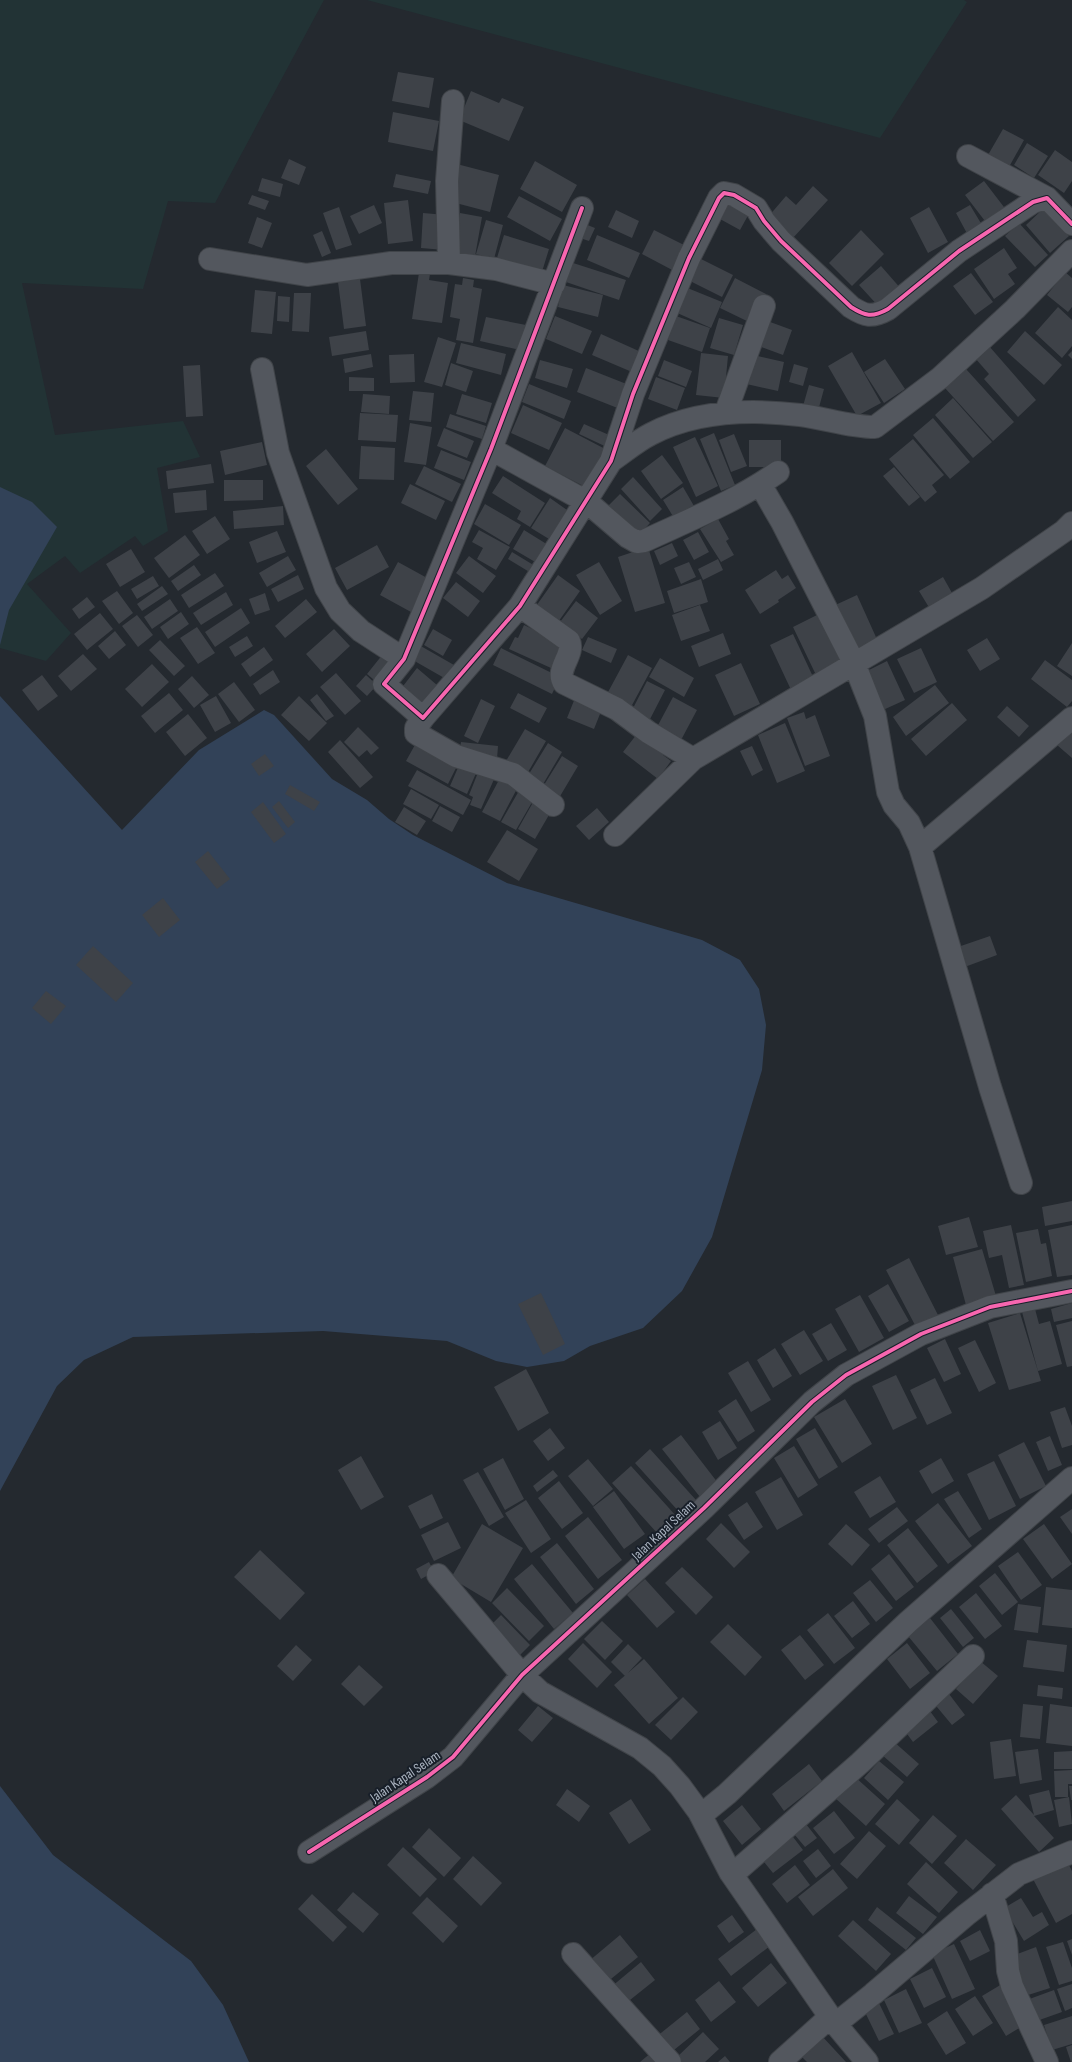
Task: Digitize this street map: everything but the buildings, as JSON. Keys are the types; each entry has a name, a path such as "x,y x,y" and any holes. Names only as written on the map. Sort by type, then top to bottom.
{"street":[{"path":"449,263 447,181 453,101"},
{"path":"968,156 1047,198 1072,224"},
{"path":"553,805 513,774 456,756 419,736 416,733 416,728 520,606 587,502 611,461 633,394 689,258 719,198 724,193 734,194 756,208 764,221 781,241 851,307 863,315 874,314 888,309 960,251 1033,202 1047,198"},
{"path":"423,718 384,684 404,659 491,450 582,208"},
{"path":"611,461 651,434 684,421 726,412 762,412 801,415 864,427 875,427 940,378 1015,310 1072,251"},
{"path":"210,259 307,274 391,263 449,263 496,269 554,284"},
{"path":"726,412 764,306"},
{"path":"262,369 278,453 326,588 340,611 361,631 404,659"},
{"path":"491,450 587,502 628,537 637,542 644,541 697,517 769,478 782,522 854,663 875,716 888,792 894,805 909,823 920,847 990,1087 1021,1183"},
{"path":"615,834 693,759 982,588 1064,531 1072,523"},
{"path":"520,606 569,641 570,648 561,674 564,683 617,709 648,732 693,759"},
{"path":"920,847 1072,718"},
{"name":"Jalan Kapal Selam","path":"309,1852 427,1777 453,1757 522,1674 704,1508 812,1402 846,1375 921,1334 990,1307 1072,1291"},
{"path":"702,1812 727,1794 908,1622 1072,1478"},
{"path":"438,1575 522,1674 540,1692 640,1748 662,1766 680,1786 702,1812 742,1865 868,2062"},
{"path":"742,1865 860,1763 973,1656"},
{"path":"780,2062 1019,1874 1072,1852"},
{"path":"992,1894 1006,1941 1012,1986 1047,2062"},
{"path":"574,1954 670,2062"}],"shaded area":[{"path":"0,0 324,0 215,203 168,201 143,289 22,283 55,435 183,421 200,457 157,468 168,531 143,546 135,536 80,573 65,556 27,584 71,633 46,661 0,648"},
{"path":"367,0 964,0 967,2 880,138"}],"water":[{"path":"0,487 32,502 57,527 9,610 0,645"},
{"path":"0,696 122,830 199,750 264,710 274,715 332,779 367,800 389,819 413,835 507,883 702,940 740,960 759,989 766,1025 762,1070 712,1237 682,1291 643,1328 590,1346 564,1361 527,1367 496,1361 447,1341 323,1331 133,1337 84,1360 57,1386 0,1491"},
{"path":"0,1786 53,1855 191,1961 223,2005 249,2062 0,2062"}],"cycle path":[{"path":"582,208 491,449 404,659 384,684 423,718 520,606 611,461 633,394 689,258 719,198 724,193 734,195 756,208 764,221 781,241 851,307 869,315 877,314 888,309 959,251 1033,202 1047,198 1072,224"},
{"path":"309,1852 427,1777 453,1757 522,1675 704,1508 812,1402 846,1375 921,1334 990,1307 1072,1291"}]}
